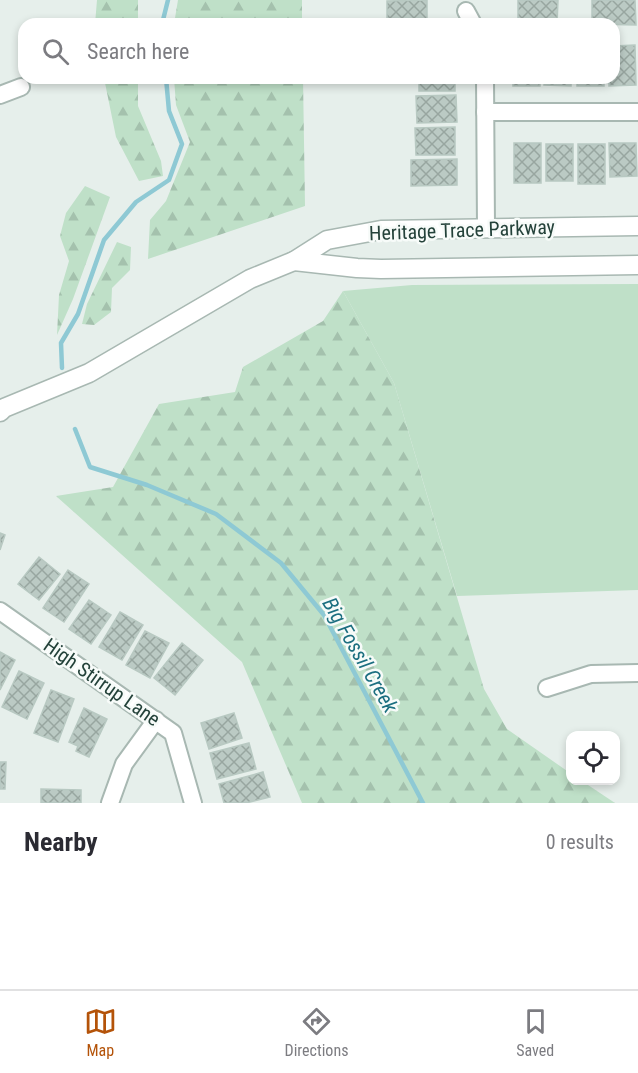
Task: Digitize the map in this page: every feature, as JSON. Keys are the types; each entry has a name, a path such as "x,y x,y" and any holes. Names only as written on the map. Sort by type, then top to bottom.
{"street":[{"path":"485,84 486,227"},
{"path":"0,95 21,87"},
{"path":"485,112 638,112"},
{"name":"Heritage Trace Parkway","path":"1,409 88,373 250,279 294,261 327,240 381,230 638,226"},
{"name":"Heritage Trace Parkway","path":"294,261 381,269 638,265"},
{"name":"High Stirrup Lane","path":"0,611 173,733 193,803"},
{"path":"547,688 591,674 638,673"},
{"path":"110,803 124,764 156,720"}],"green space":[{"path":"97,0 138,0 138,18 96,18"},
{"path":"178,0 302,0 302,18 175,18"},
{"path":"105,84 138,84 138,106 161,161 163,176 139,181 116,137"},
{"path":"174,84 303,84 305,206 148,259 150,220 166,201 190,142 176,105"},
{"path":"85,186 110,197 73,299 57,335 59,295 69,261 60,236 66,213"},
{"path":"117,242 131,247 130,270 112,288 111,312 94,325 82,324 87,304"},
{"path":"638,284 638,590 457,596 394,383 343,291 412,285"},
{"path":"343,291 394,383 484,689 507,729 566,770 566,785 588,785 615,803 302,803 242,662 56,496 113,487 159,404 235,392 243,367 323,321"}],"building":[{"path":"427,0 427,18 387,18 387,1"},
{"path":"518,0 558,0 557,18 518,18"},
{"path":"592,0 635,0 636,25 620,25 620,18 592,18"},
{"path":"635,45 636,85 609,86 609,84 620,84 620,46"},
{"path":"419,84 455,84 455,91 419,91"},
{"path":"513,84 540,84 540,86 513,86"},
{"path":"571,84 571,86 544,85"},
{"path":"577,84 604,84 604,86 577,86"},
{"path":"456,95 457,122 417,123 416,96"},
{"path":"455,127 455,155 416,155 415,128"},
{"path":"514,143 541,143 541,183 514,183"},
{"path":"609,143 636,143 637,176 610,177"},
{"path":"546,144 573,144 573,181 546,181"},
{"path":"578,144 605,144 605,184 578,184"},
{"path":"457,159 457,185 411,186 411,160"},
{"path":"0,533 5,535 0,550"},
{"path":"39,557 60,574 39,600 18,584"},
{"path":"68,570 89,584 64,622 43,608"},
{"path":"89,600 111,615 91,644 69,629"},
{"path":"120,612 143,625 122,660 99,647"},
{"path":"145,631 169,643 150,678 126,665"},
{"path":"182,643 203,660 175,695 154,678"},
{"path":"0,652 15,660 0,690"},
{"path":"19,671 44,683 27,719 2,707"},
{"path":"51,690 74,699 58,742 34,733"},
{"path":"84,708 107,719 89,757 76,751 78,746 69,742"},
{"path":"234,713 242,738 209,749 201,723"},
{"path":"249,743 256,769 217,779 210,753"},
{"path":"0,762 6,762 5,789 0,789"},
{"path":"263,772 270,797 246,803 224,803 219,784"},
{"path":"41,789 81,790 81,803 41,803"}],"waterway":[{"name":"Big Fossil Creek","path":"164,18 168,0"},
{"name":"Big Fossil Creek","path":"62,368 61,343 78,314 104,240 136,202 169,180 182,144 169,111 167,84"},
{"name":"Big Fossil Creek","path":"75,429 90,467 147,485 216,514 281,563 324,615 423,803"}]}
